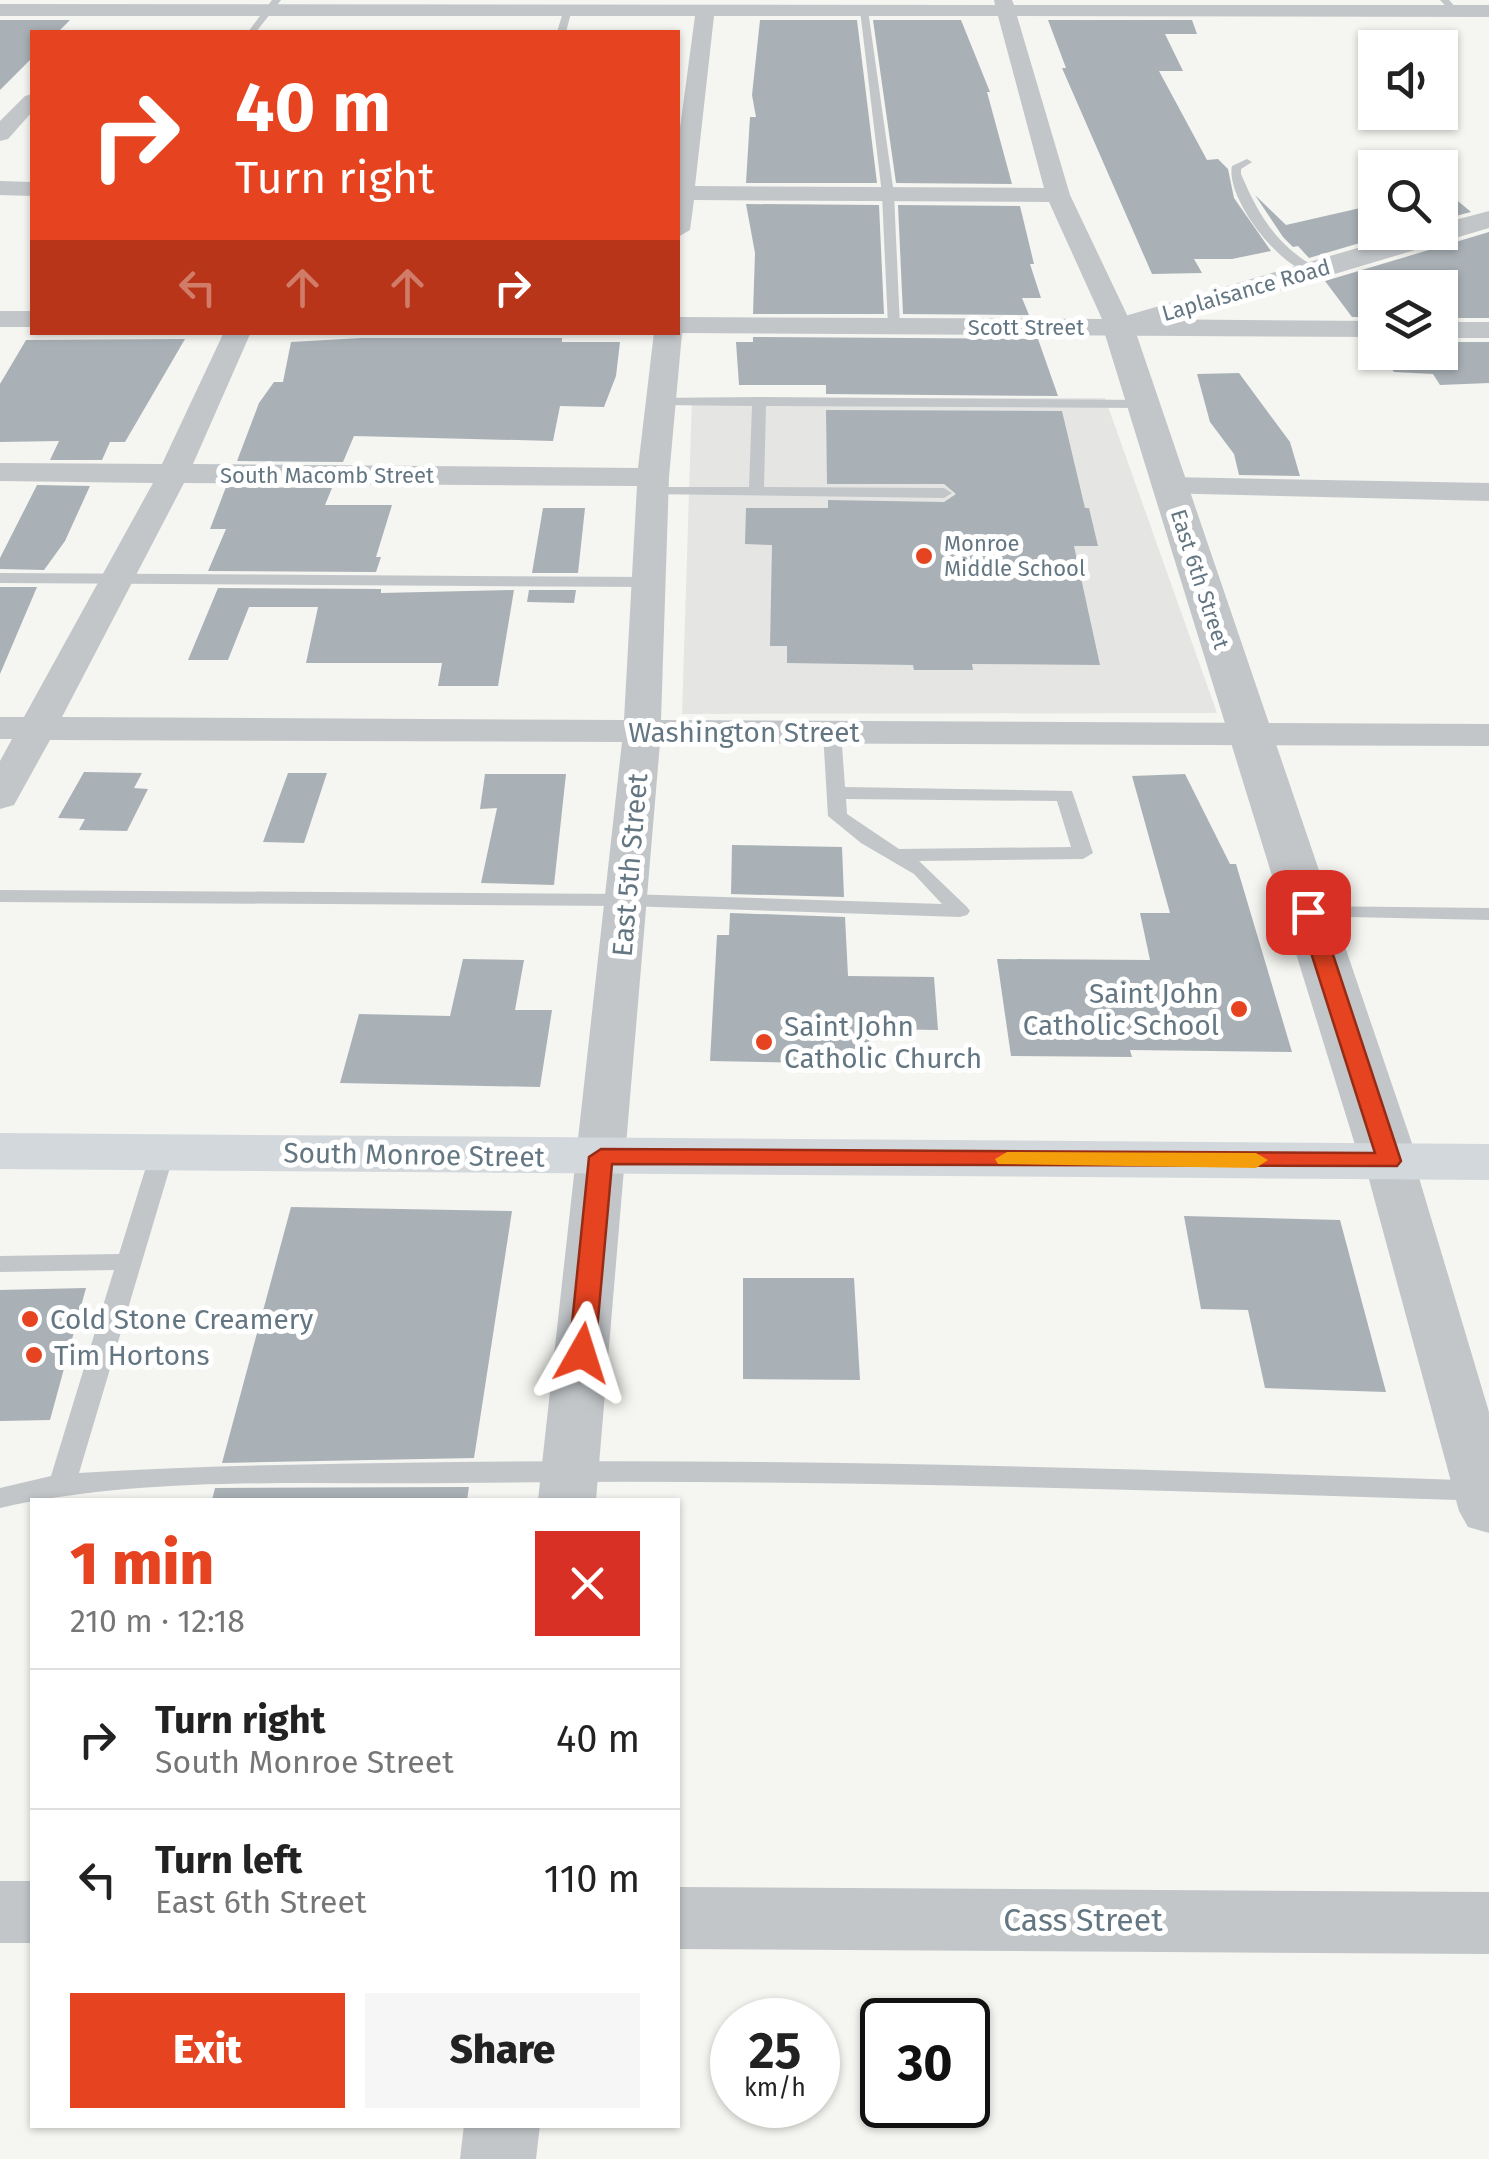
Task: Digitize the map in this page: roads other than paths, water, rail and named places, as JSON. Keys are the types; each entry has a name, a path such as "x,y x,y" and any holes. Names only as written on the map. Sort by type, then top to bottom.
{"main road":[{"name":"South Monroe Street","path":"0,1151 1489,1162"}],"street":[{"path":"403,30 417,4"},
{"path":"0,10 124,5 417,4 705,10 1449,5 1489,11"},
{"path":"99,30 124,5"},
{"name":"East 6th Street","path":"1006,5 1058,195 1119,328 1389,1161"},
{"path":"680,185 705,10"},
{"path":"0,134 30,102"},
{"path":"0,188 30,189"},
{"path":"680,192 1058,195"},
{"name":"Laplaisance Road","path":"1119,328 1489,220"},
{"path":"0,319 30,319"},
{"name":"Scott Street","path":"680,325 1358,330"},
{"path":"1458,330 1489,330"},
{"path":"0,797 19,728 118,578 173,474 237,335"},
{"name":"East 5th Street","path":"569,1486 642,731 653,484 668,335"},
{"name":"South Macomb Street","path":"0,472 653,484"},
{"path":"1169,486 1489,492"},
{"name":"Washington Street","path":"19,728 1489,735"},
{"path":"1389,1161 1487,1497"},
{"path":"0,1912 30,1912"},
{"name":"Cass Street","path":"680,1918 1489,1922"},
{"path":"498,2159 502,2128"}],"lane":[{"path":"254,30 273,5"},
{"path":"864,10 888,194 894,326"},
{"path":"1247,162 1236,168 1236,174 1272,244 1285,257 1313,271"},
{"path":"756,492 759,400"},
{"path":"661,401 1143,404"},
{"path":"653,484 756,492 944,493"},
{"path":"0,578 649,582"},
{"path":"0,896 626,900 960,912 921,870 838,816 832,732"},
{"path":"837,792 1065,795 1083,853 894,855"},
{"path":"1308,912 1489,914"},
{"path":"62,1484 162,1154"},
{"path":"0,1264 128,1262"},
{"path":"0,1498 62,1484 188,1476 569,1486 948,1473 1487,1497"}],"place":[{"name":"Monroe Middle School","path":"924,556"},
{"name":"Saint John Catholic School","path":"1239,1009"},
{"name":"Saint John Catholic Church","path":"764,1042"},
{"name":"Cold Stone Creamery","path":"30,1319"},
{"name":"Tim Hortons","path":"34,1355"}]}
